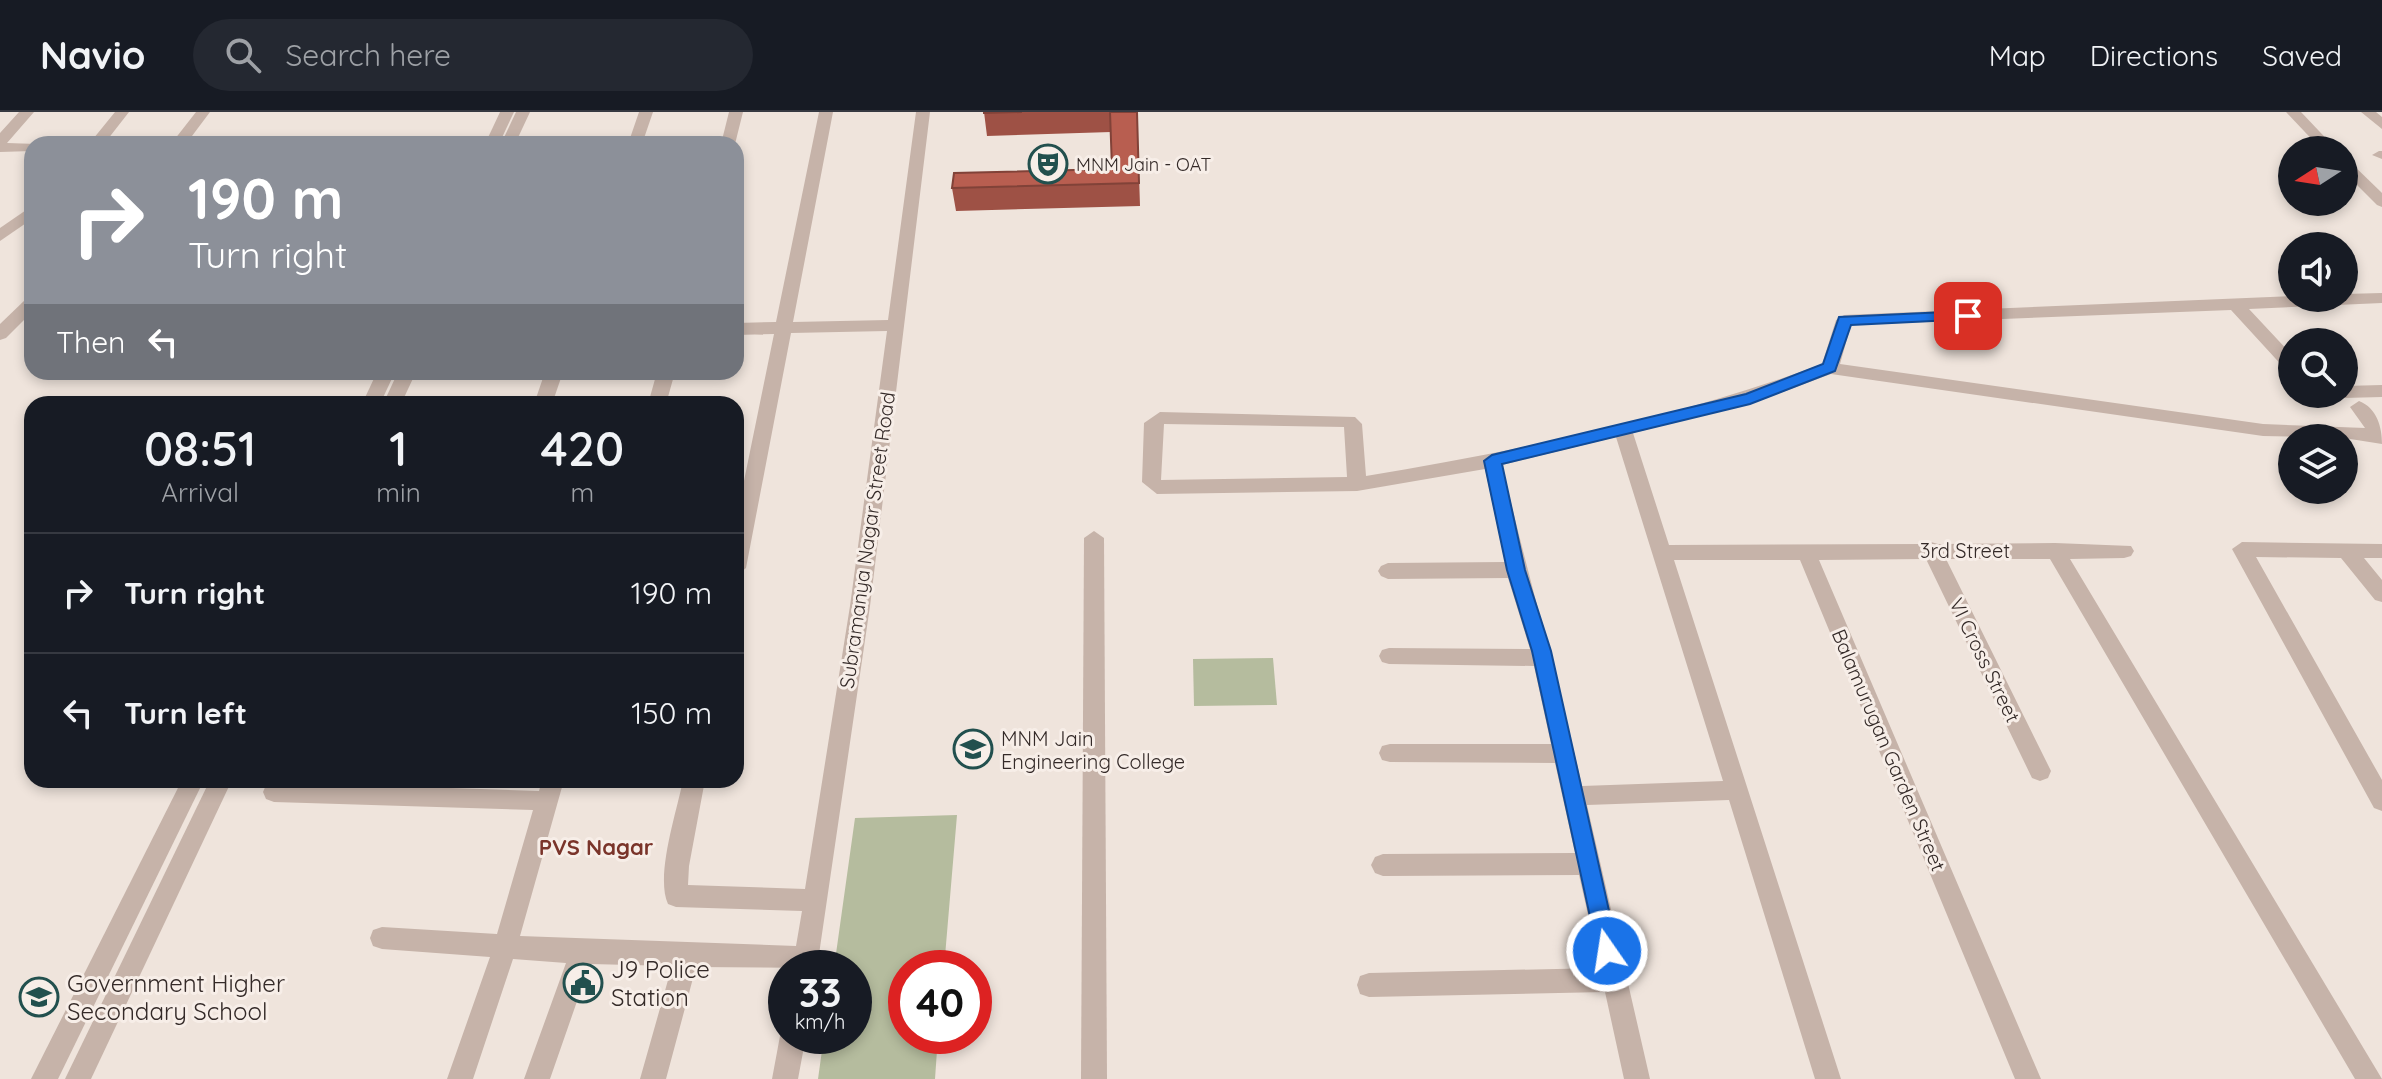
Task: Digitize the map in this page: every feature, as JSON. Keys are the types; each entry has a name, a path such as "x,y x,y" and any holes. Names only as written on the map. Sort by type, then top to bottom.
{"street":[{"path":"0,145 27,112"},
{"path":"102,136 122,112"},
{"path":"184,136 203,112"},
{"path":"496,136 507,112"},
{"path":"512,136 523,112"},
{"path":"638,136 646,112"},
{"path":"730,136 736,112"},
{"path":"744,527 826,112"},
{"name":"Subramanya Nagar Street Road","path":"808,950 860,606 923,112"},
{"path":"2293,112 2316,136"},
{"path":"2368,112 2382,125"},
{"path":"0,145 24,146"},
{"path":"2358,178 2382,202"},
{"path":"0,236 24,217"},
{"path":"1830,368 1844,320 2382,298"},
{"path":"2237,306 2278,351"},
{"path":"0,334 24,311"},
{"path":"744,329 895,325"},
{"path":"1357,484 1353,424 1349,421 1160,418 1153,423 1151,482 1157,487 1357,484 1492,461 1750,398 1830,368 2263,430 2381,436"},
{"path":"2358,392 2382,391"},
{"path":"2359,407 2381,436"},
{"path":"1623,429 1828,1079"},
{"path":"1492,461 1516,570 1543,658 1637,1079"},
{"path":"1094,538 1094,1079"},
{"name":"3rd Street","path":"1806,552 1931,549 2124,551"},
{"name":"VI Cross Street","path":"1931,549 2040,771"},
{"path":"2382,551 2348,553 2242,549 2382,801"},
{"path":"2055,550 2369,1079"},
{"path":"1662,553 1806,552"},
{"name":"Balamurugan Garden Street","path":"1806,552 2028,1079"},
{"path":"2348,553 2382,594"},
{"path":"1388,571 1516,570"},
{"path":"1389,656 1543,658"},
{"path":"1390,753 1564,754"},
{"path":"44,1079 189,788"},
{"path":"78,1079 217,788"},
{"path":"692,788 677,866 676,896 814,900"},
{"path":"1573,796 1737,790"},
{"path":"274,792 550,791 505,948 460,1079"},
{"path":"1383,865 1587,864"},
{"path":"382,938 505,948 688,953 768,960"},
{"path":"537,1079 582,952"},
{"path":"653,1079 688,953"},
{"path":"1369,985 1613,980"},
{"path":"785,1079 790,1054"}],"green space":[{"path":"1273,658 1277,705 1194,706 1193,659"},
{"path":"957,815 946,950 888,950 888,1054 937,1054 935,1079 818,1079 821,1054 872,1054 872,950 837,950 855,818"}],"building":[{"path":"1110,112 1137,112 1139,183 952,188 954,173 1112,169"}],"place":[{"name":"MNM Jain - OAT","path":"1048,164"},
{"name":"MNM Jain Engineering College","path":"973,749"},
{"name":"J9 Police Station","path":"583,983"},
{"name":"Government Higher Secondary School","path":"39,997"}],"district":[{"name":"PVS Nagar","path":"596,847"}],"route":[{"path":"1607,951 1541,651 1516,570 1492,461 1750,398 1830,368 1844,320 1968,316"}]}
